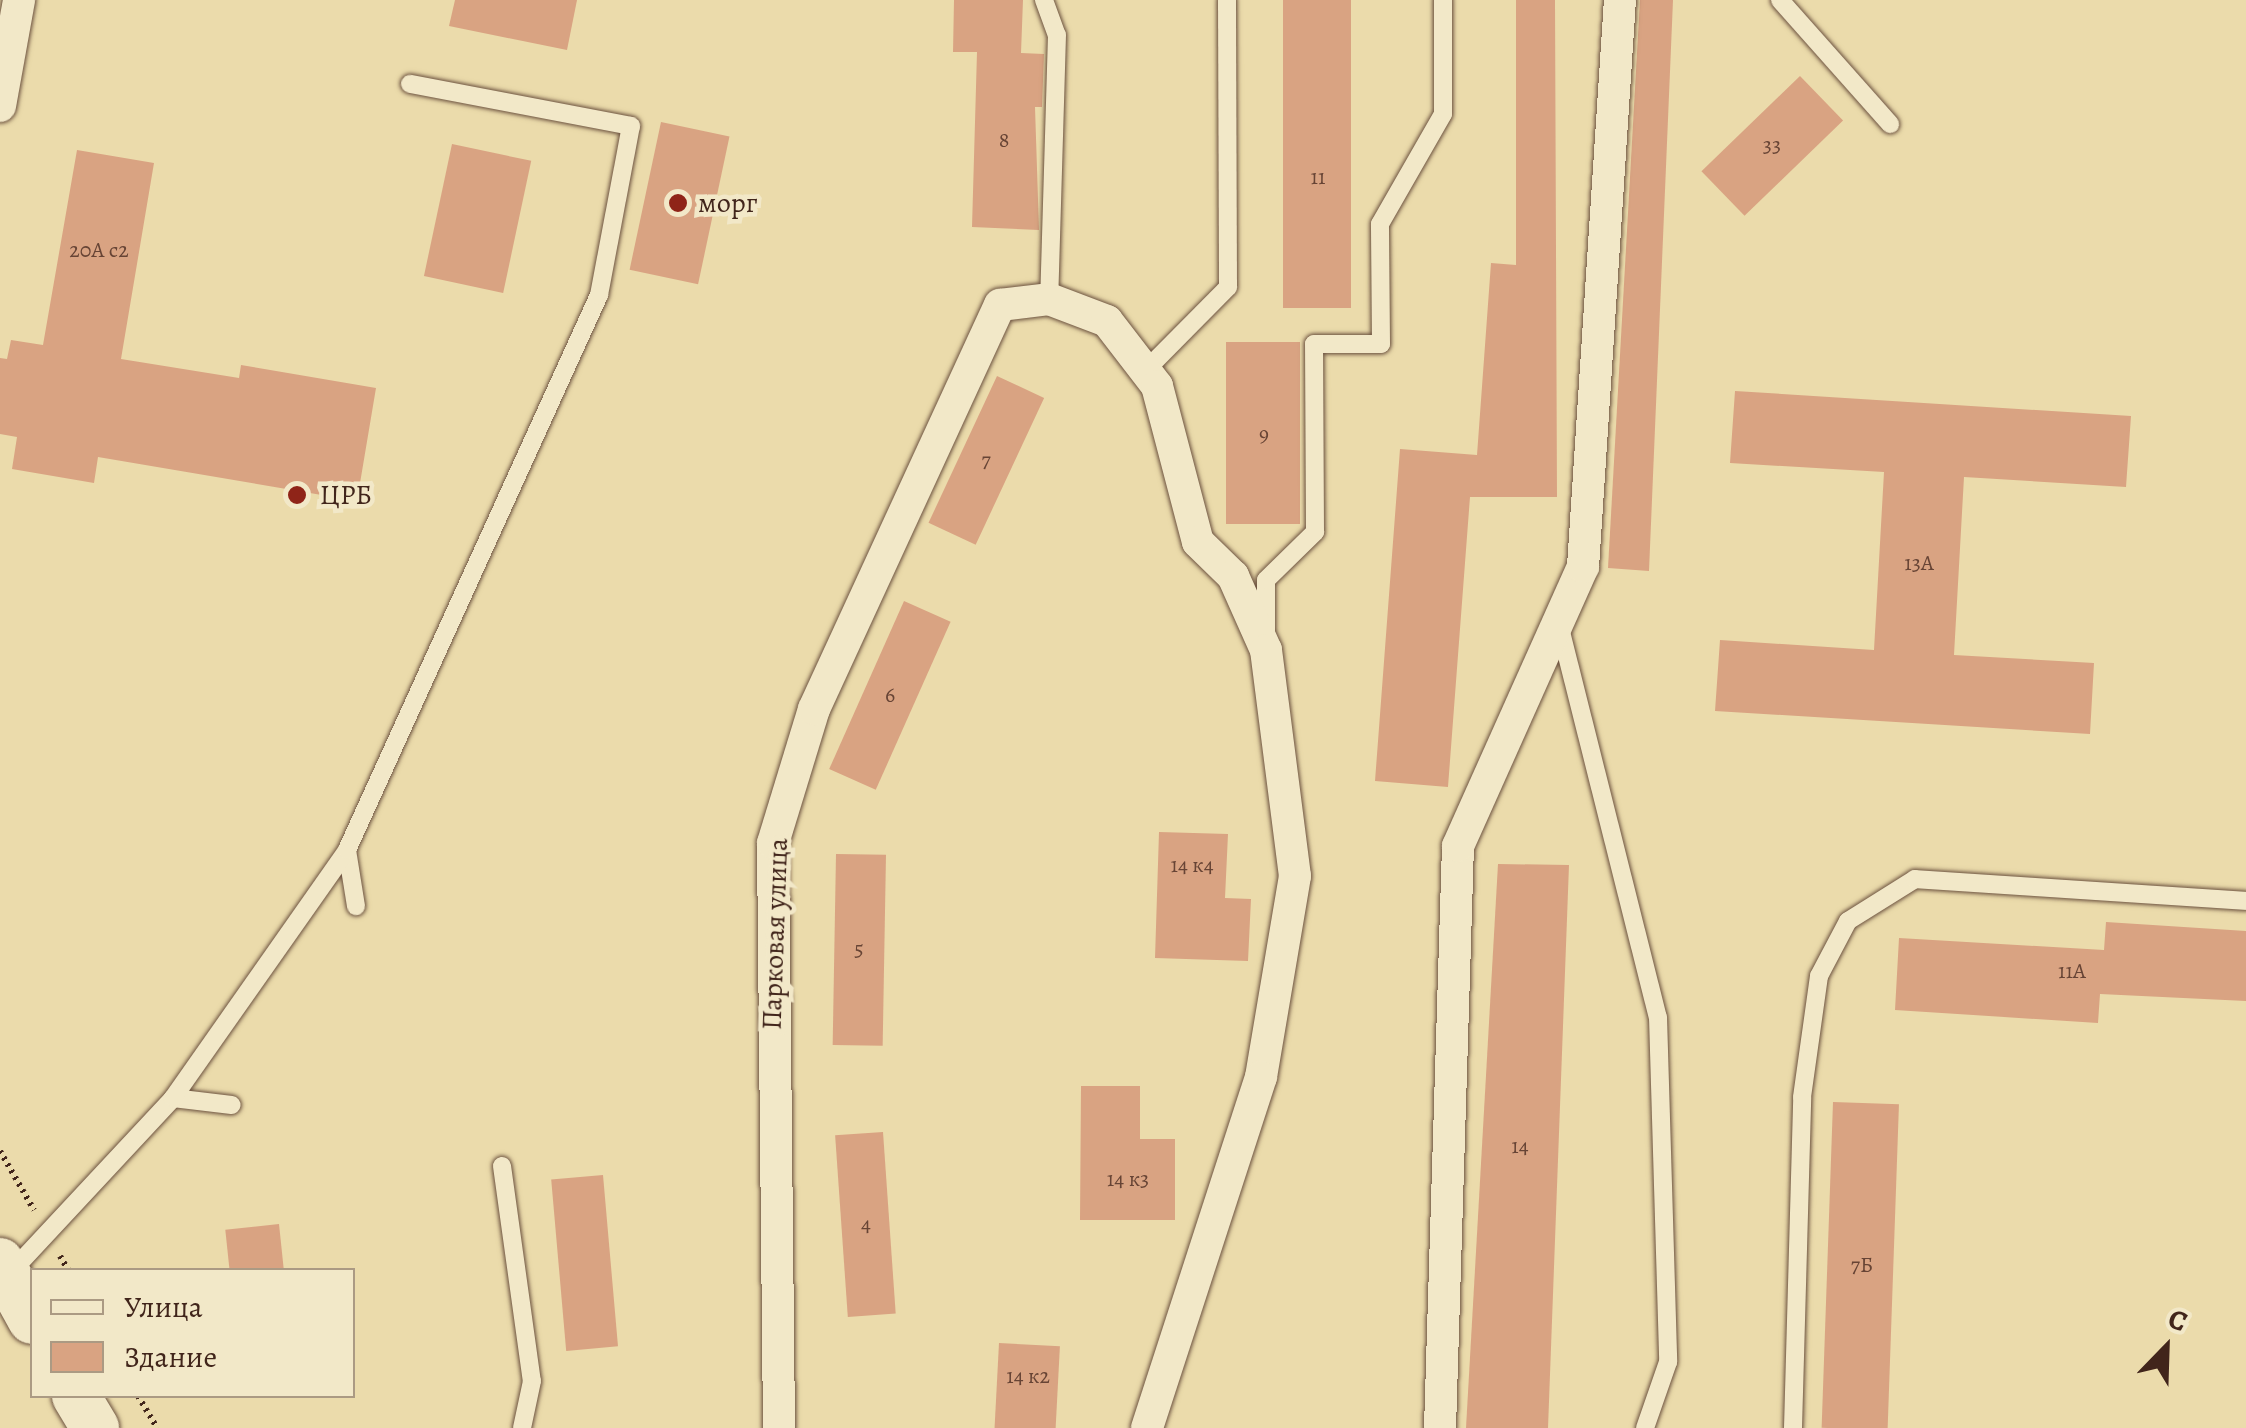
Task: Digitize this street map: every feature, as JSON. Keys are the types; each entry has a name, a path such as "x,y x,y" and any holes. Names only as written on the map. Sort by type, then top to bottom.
{"street":[{"path":"0,106 19,0"},
{"path":"1440,1428 1458,846 1584,568 1620,0"},
{"path":"1050,300 1108,321 1157,386 1198,542 1233,576 1266,650 1295,876 1261,1077 1147,1428"},
{"name":"Парковая улица","path":"779,1428 772,843 814,709 978,362 1000,304 1050,300"},
{"path":"4,1269 30,1316"},
{"path":"77,1398 95,1428"}],"lane":[{"path":"1044,0 1056,35 1050,300"},
{"path":"1145,371 1228,287 1227,0"},
{"path":"1266,650 1266,580 1314,532 1314,344 1381,344 1380,224 1443,114 1442,0"},
{"path":"1780,0 1890,124"},
{"path":"4,1269 173,1098 347,850 599,295 631,126 410,84"},
{"path":"1559,622 1658,1018 1668,1362 1645,1428"},
{"path":"347,850 356,906"},
{"path":"1793,1428 1802,1096 1819,976 1848,921 1915,879 2246,901"},
{"path":"173,1098 232,1106"},
{"path":"502,1166 532,1381 522,1428"}],"path":[{"path":"139,1398 157,1428"}],"building":[{"path":"455,0 577,0 567,50 449,26"},
{"path":"954,0 1023,0 1021,53 1044,54 1042,107 1035,107 1039,230 972,227 977,52 953,52"},
{"path":"1283,0 1351,0 1351,308 1283,308"},
{"path":"1516,0 1555,0 1557,497 1470,497 1448,787 1375,781 1400,449 1477,455 1491,263 1516,265"},
{"path":"1640,0 1673,0 1649,571 1608,568"},
{"path":"1800,76 1843,121 1745,216 1701,171"},
{"name":"морг","path":"661,122 729,137 698,284 630,270"},
{"path":"452,144 531,161 503,293 424,276"},
{"path":"77,150 154,163 121,359 239,378 241,365 376,388 357,501 98,457 94,483 12,469 17,437 0,434 0,358 7,359 11,340 43,345"},
{"path":"1226,342 1300,342 1300,524 1226,524"},
{"path":"997,376 1044,398 976,545 929,523"},
{"path":"1735,391 2131,416 2126,487 1964,477 1954,655 2094,663 2090,734 1715,711 1720,640 1874,650 1884,472 1730,463"},
{"path":"904,601 951,622 876,790 829,769"},
{"path":"1159,832 1228,834 1225,898 1251,899 1248,961 1155,958"},
{"path":"836,854 886,855 883,1046 833,1045"},
{"path":"1498,864 1569,865 1548,1428 1466,1428"},
{"path":"2106,922 2246,931 2246,1001 2100,994 2098,1023 1895,1010 1899,938 2104,950"},
{"path":"1081,1086 1140,1086 1140,1139 1175,1139 1175,1220 1080,1220"},
{"path":"1833,1102 1899,1104 1888,1428 1822,1428"},
{"path":"883,1132 896,1314 848,1317 835,1135"},
{"path":"603,1175 618,1346 566,1351 551,1180"},
{"path":"279,1224 284,1268 229,1268 225,1230"},
{"path":"999,1343 1060,1346 1056,1428 995,1428"}],"place":[{"name":"морг","path":"678,203"},
{"name":"ЦРБ","path":"297,495"}]}
